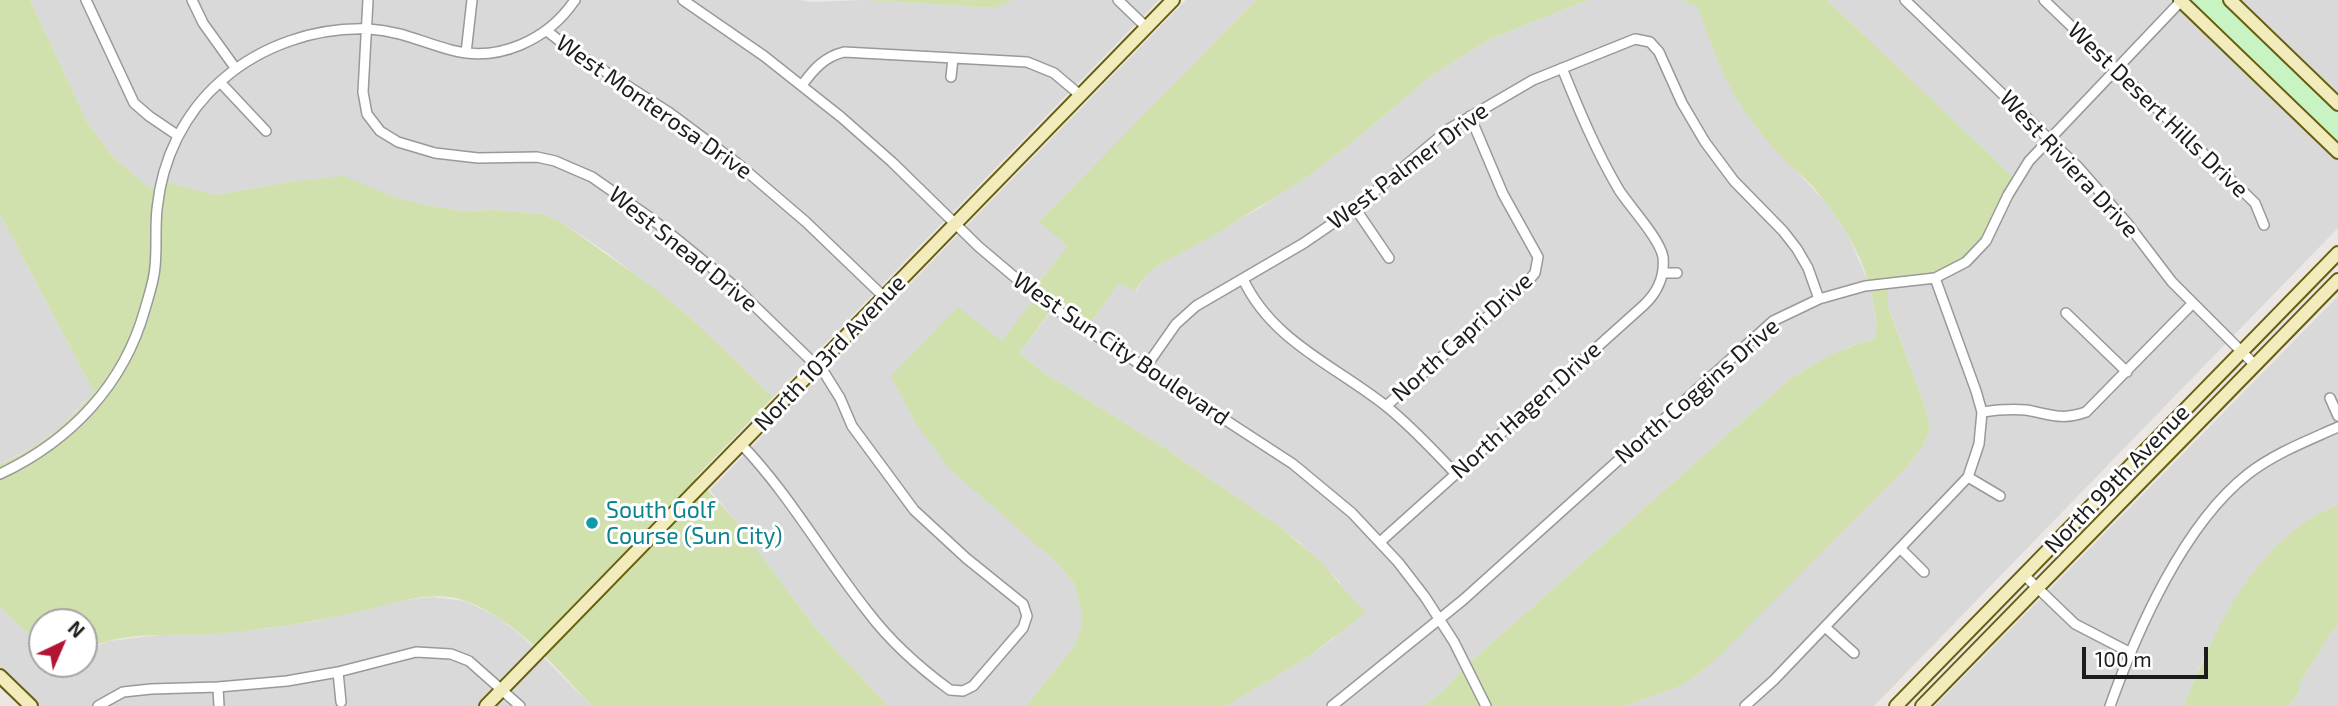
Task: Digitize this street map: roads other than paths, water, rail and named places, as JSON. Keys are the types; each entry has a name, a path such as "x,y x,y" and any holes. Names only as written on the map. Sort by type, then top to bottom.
{"street":[{"path":"86,0 134,103 177,135"},
{"path":"192,0 203,23 236,69"},
{"name":"West Snead Drive","path":"368,0 364,103 367,114 380,131 398,142 435,153 478,158 537,157 565,165 592,177 652,219 700,257 817,366 834,386 852,426 914,510 939,535 1023,604 1026,623 969,689 956,692 944,685 868,613 769,475 741,444"},
{"path":"466,53 472,0"},
{"path":"0,474 63,436 93,406 123,365 142,321 150,293 155,268 157,206 165,168 177,135 194,109 220,82 236,69 275,46 319,32 367,29 416,37 466,53 502,52 529,42 547,31 575,0"},
{"name":"West Sun City Boulevard","path":"683,0 728,29 802,85 879,150 999,265 1043,301 1293,464 1352,513 1409,575 1440,620 1472,675 1486,706"},
{"path":"1118,0 1146,27"},
{"name":"North 103rd Avenue","path":"486,706 1173,0"},
{"name":"West Riviera Drive","path":"1905,0 2098,188 2172,282 2255,365"},
{"name":"West Desert Hills Drive","path":"2044,0 2255,203 2264,225"},
{"path":"2181,0 2338,152"},
{"name":"North Coggins Drive","path":"1332,706 1440,620 1773,321 1819,299 1865,286 1935,278 1966,262 1986,240 2016,180 2029,161 2181,0"},
{"path":"2230,0 2338,104"},
{"name":"West Monterosa Drive","path":"547,31 570,49 670,113 737,163 806,222 884,297"},
{"name":"West Palmer Drive","path":"1145,369 1176,324 1196,306 1304,243 1355,208 1449,129 1533,80 1635,39 1650,42 1659,52 1682,103 1705,142 1734,181 1797,249 1808,268 1819,299"},
{"path":"802,85 821,62 831,55 844,52 1027,62 1054,73 1080,95"},
{"path":"951,77 953,58"},
{"path":"1562,68 1603,160 1620,191 1661,251 1663,273 1677,273"},
{"path":"220,82 265,131"},
{"name":"North Capri Drive","path":"1386,406 1529,280 1538,264 1535,249 1497,182 1470,116"},
{"path":"1355,208 1390,258"},
{"name":"North 99th Avenue","path":"1896,706 2338,253"},
{"name":"North Hagen Drive","path":"1380,542 1651,298 1663,273"},
{"path":"1745,706 1757,703 1825,627 1968,477 1979,444 1982,412 1935,278"},
{"path":"1243,279 1262,312 1281,331 1306,352 1386,406 1417,433 1455,473"},
{"name":"North 99th Avenue","path":"1922,706 2338,279"},
{"path":"1982,412 2026,410 2071,418 2086,412 2192,304"},
{"path":"2066,313 2127,372"},
{"path":"2330,398 2338,416"},
{"path":"2110,706 2131,653 2176,561 2221,499 2262,464 2338,427"},
{"path":"1968,477 2000,496"},
{"path":"1901,549 1924,572"},
{"path":"2024,575 2075,624 2131,653"},
{"path":"1825,627 1854,653"},
{"path":"98,706 123,692 287,681 338,672 416,652 451,654 469,661 520,706"},
{"path":"338,672 341,702"},
{"path":"0,676 31,706"},
{"path":"218,687 219,706"}],"place":[{"name":"South Golf Course (Sun City)","path":"592,523"}]}
